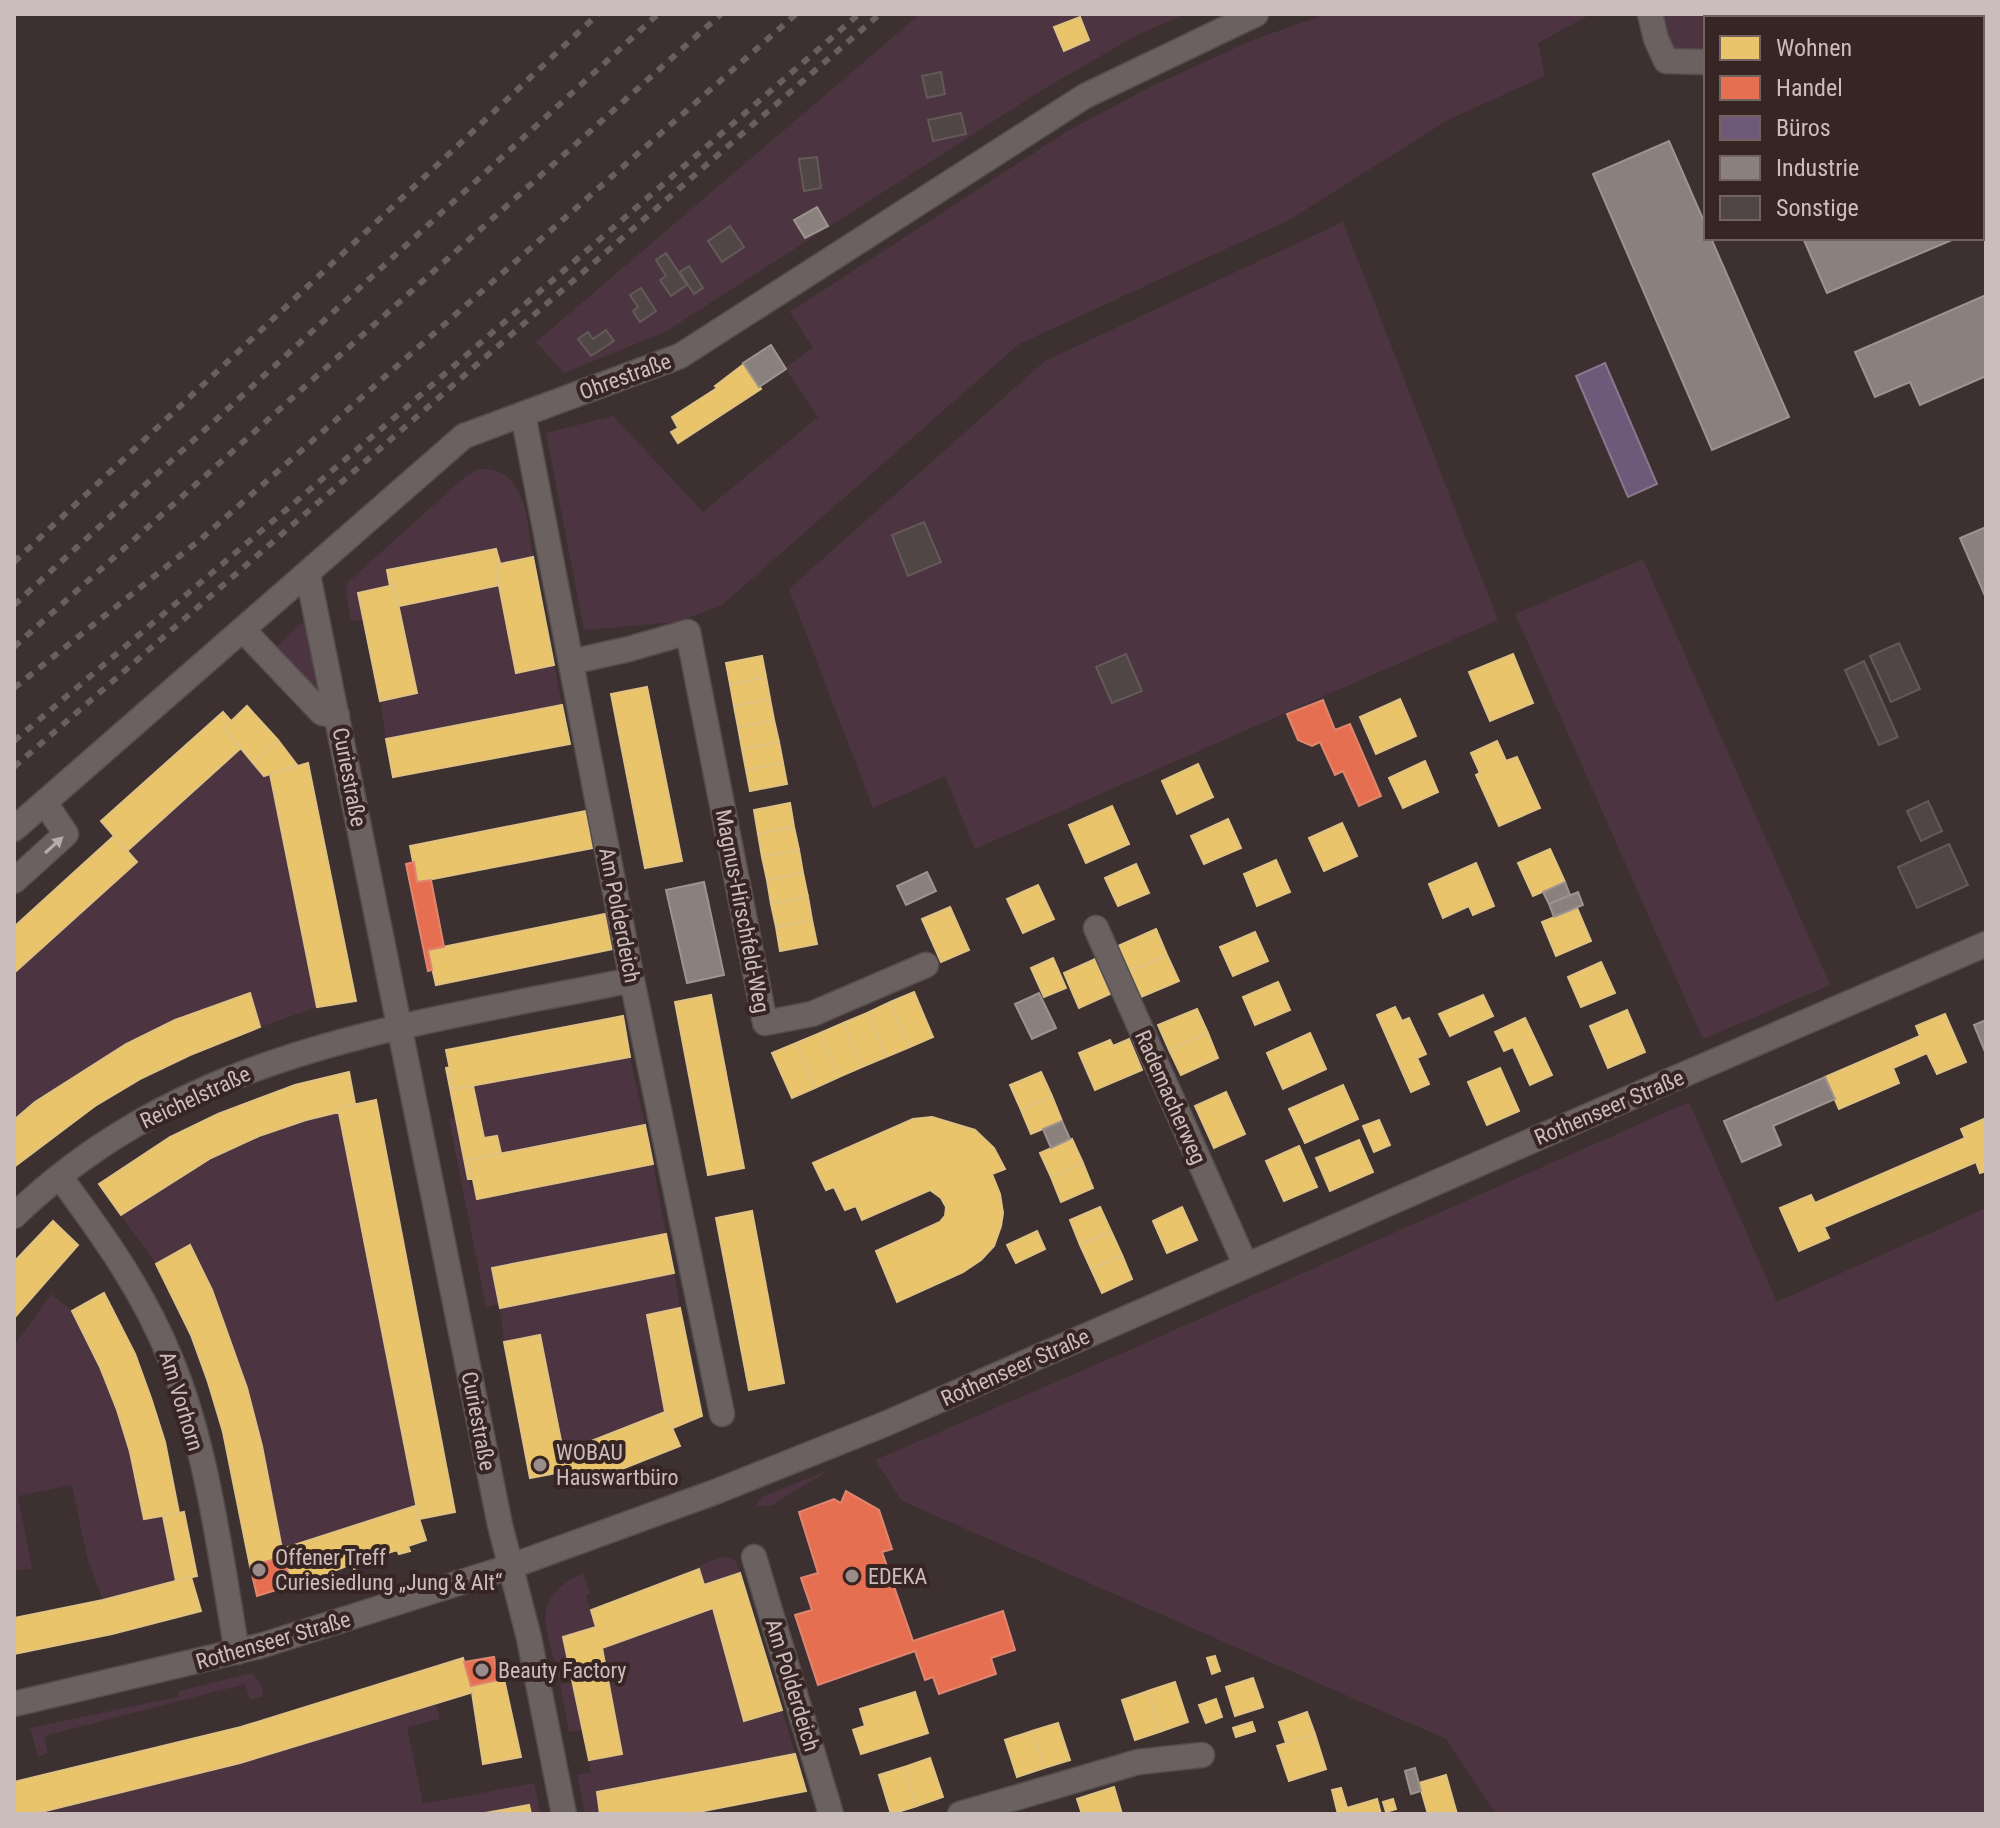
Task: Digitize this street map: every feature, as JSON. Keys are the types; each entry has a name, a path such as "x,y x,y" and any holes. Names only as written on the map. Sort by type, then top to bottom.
{"street":[{"name":"Ohrestraße","path":"14,829 464,436 680,356 1085,96 1256,14"},
{"path":"1650,14 1666,61 1704,62"},
{"name":"Am Polderdeich","path":"523,414 632,980 722,1414"},
{"name":"Curiestraße","path":"308,575 509,1567 529,1638 564,1814"},
{"name":"Curiestraße","path":"244,631 322,713 337,715"},
{"name":"Magnus-Hirschfeld-Weg","path":"571,662 688,632 765,1023 812,1014 926,965"},
{"path":"14,881 66,834 45,803"},
{"name":"Rademacherweg","path":"1096,928 1246,1266"},
{"name":"Rothenseer Straße","path":"14,1704 237,1652 509,1567 715,1492 850,1438 1986,944"},
{"path":"400,1028 632,980"},
{"name":"Reichelstraße","path":"14,1216 60,1177 138,1122 210,1085 311,1049 400,1028"},
{"name":"Am Vorhorn","path":"60,1177 130,1276 180,1383 203,1469 237,1652"},
{"name":"Am Polderdeich","path":"754,1557 831,1814"},
{"path":"960,1814 1138,1762 1202,1755"}],"shaded area":[{"path":"920,14 1185,14 1135,36 1039,92 665,332 564,373 536,342"},
{"path":"1327,14 1591,14 1538,43 1545,76 1448,120 1289,220 1019,344 722,605 677,622 584,630 546,433 613,416 703,512 818,417 785,368 813,348 790,312 1066,132 1150,87 1253,40"},
{"path":"1661,14 1864,14 1704,16 1704,53 1671,52"},
{"path":"1343,222 1498,620 975,849 945,776 873,808 789,589 1045,361"},
{"path":"479,469 495,471 507,477 516,487 526,513 533,557 500,563 496,549 387,570 390,586 358,593 363,620 351,621 346,591 348,582 466,476"},
{"path":"1643,559 1830,985 1703,1039 1515,614"},
{"path":"500,585 517,672 554,665 562,705 386,739 380,699 416,693 399,606"},
{"path":"305,620 317,684 313,689 275,648"},
{"path":"241,748 270,774 317,1007 260,1027 249,993 186,1017 96,1062 14,1120 14,973 136,862 127,851"},
{"path":"630,1057 645,1125 501,1153 497,1136 484,1138 473,1086"},
{"path":"1689,1102 1777,1302 1986,1208 1986,1814 1496,1814 1446,1739 902,1501 875,1460 1116,1356"},
{"path":"339,1112 415,1506 282,1549 266,1470 235,1356 190,1246 156,1264 121,1215 173,1181 225,1153 280,1130"},
{"path":"457,1117 468,1179 477,1199 653,1164 666,1234 493,1268 499,1304 486,1307 449,1119"},
{"path":"674,1273 680,1308 647,1315 665,1412 563,1452 540,1336 504,1342 500,1308"},
{"path":"51,1294 72,1311 100,1367 130,1452 144,1519 163,1516 176,1581 103,1600 87,1557 72,1485 18,1496 32,1568 14,1571 14,1346"},
{"path":"831,1469 772,1505 755,1507 762,1497"},
{"path":"723,1556 736,1561 740,1573 704,1585 699,1566"},
{"path":"583,1573 590,1593 586,1596 596,1627 563,1637 571,1676 559,1678 547,1630 548,1605 565,1583"},
{"path":"713,1608 744,1721 782,1710 795,1754 597,1792 600,1814 585,1814 577,1775 591,1772 589,1760 622,1754 602,1648"},
{"path":"251,1673 262,1686 262,1697 250,1700 245,1684 44,1736 48,1753 38,1757 30,1728 177,1697 179,1691"},
{"path":"573,1682 583,1730 569,1732 560,1684"},
{"path":"436,1705 440,1719 407,1727 423,1804 534,1783 541,1814 531,1814 529,1805 480,1814 33,1814 240,1763"}],"building: Wohnen":[{"path":"1080,17 1089,40 1064,51 1054,27"},
{"path":"744,364 761,389 678,443 671,432 678,428 672,417 717,388 715,386"},
{"path":"496,549 500,563 495,565 500,585 399,606 387,570"},
{"path":"533,557 554,665 516,673 495,565"},
{"path":"394,585 417,693 380,701 358,593"},
{"path":"1513,654 1533,703 1490,721 1469,672"},
{"path":"762,656 766,677 730,684 726,663"},
{"path":"766,677 770,699 734,706 730,684"},
{"path":"647,687 682,861 645,868 611,694"},
{"path":"770,699 774,720 738,727 734,706"},
{"path":"1400,699 1416,736 1376,754 1360,717"},
{"path":"562,705 570,744 393,777 386,739"},
{"path":"247,706 278,740 253,763 224,728"},
{"path":"223,712 231,721 224,728 241,748 127,851 101,821"},
{"path":"774,720 779,742 742,749 738,727"},
{"path":"278,740 297,765 264,776 253,763"},
{"path":"1497,741 1506,761 1517,757 1540,808 1499,826 1476,775 1480,773 1471,753"},
{"path":"779,742 783,763 746,770 742,749"},
{"path":"1425,761 1438,792 1403,808 1389,778"},
{"path":"308,763 356,1001 317,1007 270,774"},
{"path":"783,763 787,784 750,791 746,770"},
{"path":"1198,764 1213,797 1177,814 1162,781"},
{"path":"790,803 794,827 758,834 754,810"},
{"path":"1112,806 1129,844 1086,863 1069,825"},
{"path":"586,811 593,848 417,882 410,846"},
{"path":"1228,819 1241,848 1204,864 1191,836"},
{"path":"1342,823 1357,856 1324,871 1309,838"},
{"path":"794,827 799,850 762,857 758,834"},
{"path":"114,836 137,862 14,973 14,927"},
{"path":"1550,849 1565,882 1533,896 1518,863"},
{"path":"799,850 803,873 767,880 762,857"},
{"path":"1276,860 1290,892 1257,906 1244,874"},
{"path":"1476,863 1494,906 1473,915 1469,906 1443,918 1429,884"},
{"path":"1136,864 1149,893 1118,906 1105,878"},
{"path":"803,873 808,897 771,904 767,880"},
{"path":"1038,885 1054,919 1023,933 1007,899"},
{"path":"808,897 812,920 776,927 771,904"},
{"path":"950,907 969,950 941,962 922,919"},
{"path":"1577,908 1591,941 1556,956 1542,922"},
{"path":"605,914 613,949 436,985 428,950"},
{"path":"812,920 817,944 780,951 776,927"},
{"path":"1156,929 1167,955 1129,972 1118,946"},
{"path":"1255,932 1268,961 1233,976 1220,947"},
{"path":"1167,955 1179,981 1141,997 1129,972"},
{"path":"1053,958 1066,988 1044,997 1031,968"},
{"path":"1095,959 1110,994 1079,1008 1064,973"},
{"path":"1601,962 1615,993 1581,1007 1568,977"},
{"path":"1278,982 1290,1010 1255,1025 1243,997"},
{"path":"914,992 933,1037 910,1047 890,1002"},
{"path":"250,993 260,1027 142,1078 95,1106 14,1167 14,1120 35,1102 126,1044 175,1020"},
{"path":"711,995 744,1168 708,1175 675,1002"},
{"path":"1483,995 1493,1016 1450,1036 1439,1014"},
{"path":"890,1002 910,1047 886,1057 867,1013"},
{"path":"1395,1007 1402,1021 1409,1018 1426,1054 1417,1058 1429,1084 1411,1092 1377,1015"},
{"path":"1197,1009 1208,1033 1169,1050 1158,1025"},
{"path":"1627,1010 1645,1052 1608,1068 1590,1026"},
{"path":"867,1013 886,1057 862,1067 843,1023"},
{"path":"1945,1014 1966,1062 1937,1074 1927,1053 1893,1068 1899,1083 1839,1109 1825,1077 1920,1036 1916,1026"},
{"path":"623,1016 630,1057 454,1089 446,1050"},
{"path":"1525,1018 1552,1075 1530,1085 1513,1047 1504,1051 1495,1032"},
{"path":"843,1023 862,1067 839,1077 820,1033"},
{"path":"820,1033 839,1077 815,1088 796,1043"},
{"path":"1208,1033 1218,1058 1181,1075 1169,1050"},
{"path":"1310,1033 1326,1069 1283,1089 1267,1053"},
{"path":"1129,1039 1142,1070 1095,1090 1079,1053 1110,1040 1113,1046"},
{"path":"796,1043 815,1088 792,1098 772,1053"},
{"path":"450,1067 454,1089 473,1086 484,1138 497,1136 501,1153 469,1160 473,1179 468,1179 446,1068"},
{"path":"1500,1068 1519,1111 1487,1125 1468,1082"},
{"path":"349,1072 355,1104 338,1108 339,1112 259,1136 211,1158 121,1215 99,1184 170,1137 218,1114 295,1085"},
{"path":"1041,1072 1052,1096 1021,1110 1010,1085"},
{"path":"1343,1085 1358,1119 1305,1143 1289,1109"},
{"path":"1226,1092 1245,1134 1214,1148 1195,1106"},
{"path":"1052,1096 1062,1121 1031,1134 1021,1110"},
{"path":"376,1100 455,1512 419,1519 338,1108"},
{"path":"932,1117 975,1130 994,1148 1005,1169 992,1174 1000,1194 1003,1213 1001,1226 994,1246 981,1260 963,1272 897,1302 876,1251 940,1222 945,1216 946,1207 941,1198 930,1190 862,1220 856,1206 845,1210 834,1187 826,1190 813,1163 913,1119"},
{"path":"1986,1118 1986,1171 1980,1173 1976,1162 1824,1227 1829,1238 1799,1251 1780,1208 1811,1195 1815,1203 1965,1138 1961,1129"},
{"path":"1379,1120 1390,1145 1374,1152 1363,1126"},
{"path":"645,1125 653,1164 477,1199 469,1160"},
{"path":"1072,1139 1083,1163 1051,1177 1040,1153"},
{"path":"1359,1140 1373,1172 1330,1191 1316,1158"},
{"path":"1299,1146 1317,1187 1284,1201 1266,1161"},
{"path":"1083,1163 1093,1188 1061,1202 1051,1177"},
{"path":"1100,1207 1111,1231 1080,1245 1070,1220"},
{"path":"1182,1207 1197,1240 1167,1253 1153,1221"},
{"path":"752,1211 784,1383 749,1390 716,1218"},
{"path":"53,1221 78,1245 14,1318 14,1262"},
{"path":"1037,1231 1045,1249 1016,1263 1007,1245"},
{"path":"1111,1231 1122,1255 1091,1269 1080,1245"},
{"path":"666,1234 674,1273 500,1308 492,1268"},
{"path":"190,1245 212,1290 247,1388 282,1549 283,1557 250,1566 223,1432 208,1382 191,1335 156,1264"},
{"path":"1122,1255 1132,1279 1102,1293 1091,1269"},
{"path":"104,1293 135,1354 151,1398 165,1442 179,1513 144,1519 130,1452 117,1410 72,1311"},
{"path":"680,1308 702,1416 673,1428 665,1412 647,1315"},
{"path":"540,1335 567,1471 530,1478 504,1342"},
{"path":"665,1412 680,1446 574,1488 563,1452"},
{"path":"415,1506 426,1540 408,1546 410,1551 399,1554 397,1550 363,1561 364,1565 354,1569 352,1564 320,1576 322,1580 311,1583 310,1579 292,1585 282,1549"},
{"path":"184,1512 197,1576 176,1581 163,1516"},
{"path":"699,1569 704,1585 740,1573 782,1710 744,1721 713,1608 602,1648 622,1754 589,1760 563,1637 596,1627 591,1610"},
{"path":"191,1577 201,1611 112,1634 14,1654 14,1618 103,1600"},
{"path":"1215,1656 1220,1671 1212,1674 1207,1658"},
{"path":"463,1658 473,1692 240,1763 33,1814 14,1814 14,1782 241,1727"},
{"path":"1253,1678 1263,1707 1235,1716 1226,1687"},
{"path":"504,1679 521,1757 483,1764 471,1686"},
{"path":"1175,1682 1188,1722 1162,1731 1148,1691"},
{"path":"1148,1691 1162,1731 1135,1740 1122,1700"},
{"path":"915,1692 928,1733 861,1754 853,1730 865,1726 860,1709"},
{"path":"1216,1699 1222,1717 1206,1723 1199,1705"},
{"path":"1307,1712 1315,1734 1286,1743 1279,1722"},
{"path":"1252,1722 1255,1731 1236,1737 1233,1728"},
{"path":"1058,1723 1070,1760 1044,1768 1032,1731"},
{"path":"1032,1731 1044,1768 1017,1777 1005,1740"},
{"path":"1315,1734 1326,1769 1289,1781 1277,1746"},
{"path":"795,1754 806,1791 688,1814 600,1814 597,1792"},
{"path":"930,1758 943,1797 917,1806 904,1767"},
{"path":"904,1767 917,1806 891,1814 879,1775"},
{"path":"1446,1775 1457,1814 1428,1814 1419,1783"},
{"path":"1114,1787 1122,1814 1082,1814 1077,1799"},
{"path":"1341,1788 1349,1814 1338,1814 1332,1790"},
{"path":"1377,1799 1381,1814 1349,1814 1347,1808"},
{"path":"1393,1799 1396,1809 1386,1812 1383,1802"},
{"path":"529,1805 531,1814 480,1814"}],"building: Handel":[{"path":"1323,700 1335,730 1350,724 1381,796 1359,806 1343,771 1335,775 1320,742 1312,746 1298,740 1287,714"},
{"path":"414,862 417,882 431,880 444,947 428,950 432,970 428,971 406,864"},
{"path":"846,1491 879,1510 892,1549 882,1552 913,1641 1003,1611 1015,1650 991,1658 996,1674 939,1694 933,1677 925,1680 915,1651 818,1685 795,1615 812,1610 801,1578 818,1573 799,1512 834,1499 841,1503"},
{"path":"283,1557 292,1585 257,1596 250,1566"},
{"path":"494,1657 498,1680 471,1686 464,1662"}],"building: Büros":[{"path":"1605,363 1657,484 1628,497 1576,376"}],"building: Industrie":[{"path":"1669,141 1704,221 1704,240 1712,240 1789,417 1712,450 1593,174"},
{"path":"817,207 828,226 805,238 794,220"},
{"path":"1804,240 1952,240 1827,293"},
{"path":"1986,295 1986,376 1920,405 1910,382 1875,397 1855,352"},
{"path":"771,345 786,369 759,387 743,363"},
{"path":"1986,527 1986,598 1960,538"},
{"path":"927,872 936,891 906,905 897,886"},
{"path":"704,882 724,975 687,983 666,890"},
{"path":"1565,882 1570,895 1549,904 1543,892"},
{"path":"1578,892 1583,905 1554,917 1549,904"},
{"path":"1039,993 1056,1028 1032,1039 1015,1004"},
{"path":"1986,1020 1986,1054 1974,1025"},
{"path":"1825,1077 1835,1099 1773,1126 1781,1145 1742,1162 1724,1121"},
{"path":"1062,1121 1070,1139 1051,1148 1043,1129"},
{"path":"1415,1768 1421,1791 1411,1794 1405,1771"}],"building: Sonstige":[{"path":"941,72 945,94 927,98 922,76"},
{"path":"961,113 966,134 933,141 928,120"},
{"path":"817,157 821,188 804,191 799,159"},
{"path":"730,226 744,247 722,262 708,241"},
{"path":"666,253 687,285 671,296 660,280 666,276 656,260"},
{"path":"689,266 703,288 694,294 680,272"},
{"path":"641,288 656,311 640,322 633,311 638,307 630,295"},
{"path":"606,330 614,341 591,356 578,339 588,332 593,339"},
{"path":"924,522 941,562 908,576 892,535"},
{"path":"1899,643 1920,689 1891,702 1870,656"},
{"path":"1126,654 1142,691 1112,703 1096,667"},
{"path":"1864,661 1898,737 1879,745 1845,670"},
{"path":"1928,801 1942,831 1921,841 1907,811"},
{"path":"1949,844 1968,885 1917,908 1898,867"}],"railway":[{"path":"14,562 598,14"},
{"path":"14,605 658,14"},
{"path":"14,647 721,14"},
{"path":"14,688 201,539 796,14"},
{"path":"14,741 394,418 859,14"},
{"path":"14,767 880,14"}],"place":[{"name":"WOBAU Hauswartbüro","path":"540,1465"},
{"name":"Offener Treff Curiesiedlung „Jung & Alt“","path":"259,1570"},
{"name":"EDEKA","path":"852,1576"},
{"name":"Beauty Factory","path":"482,1670"}]}
